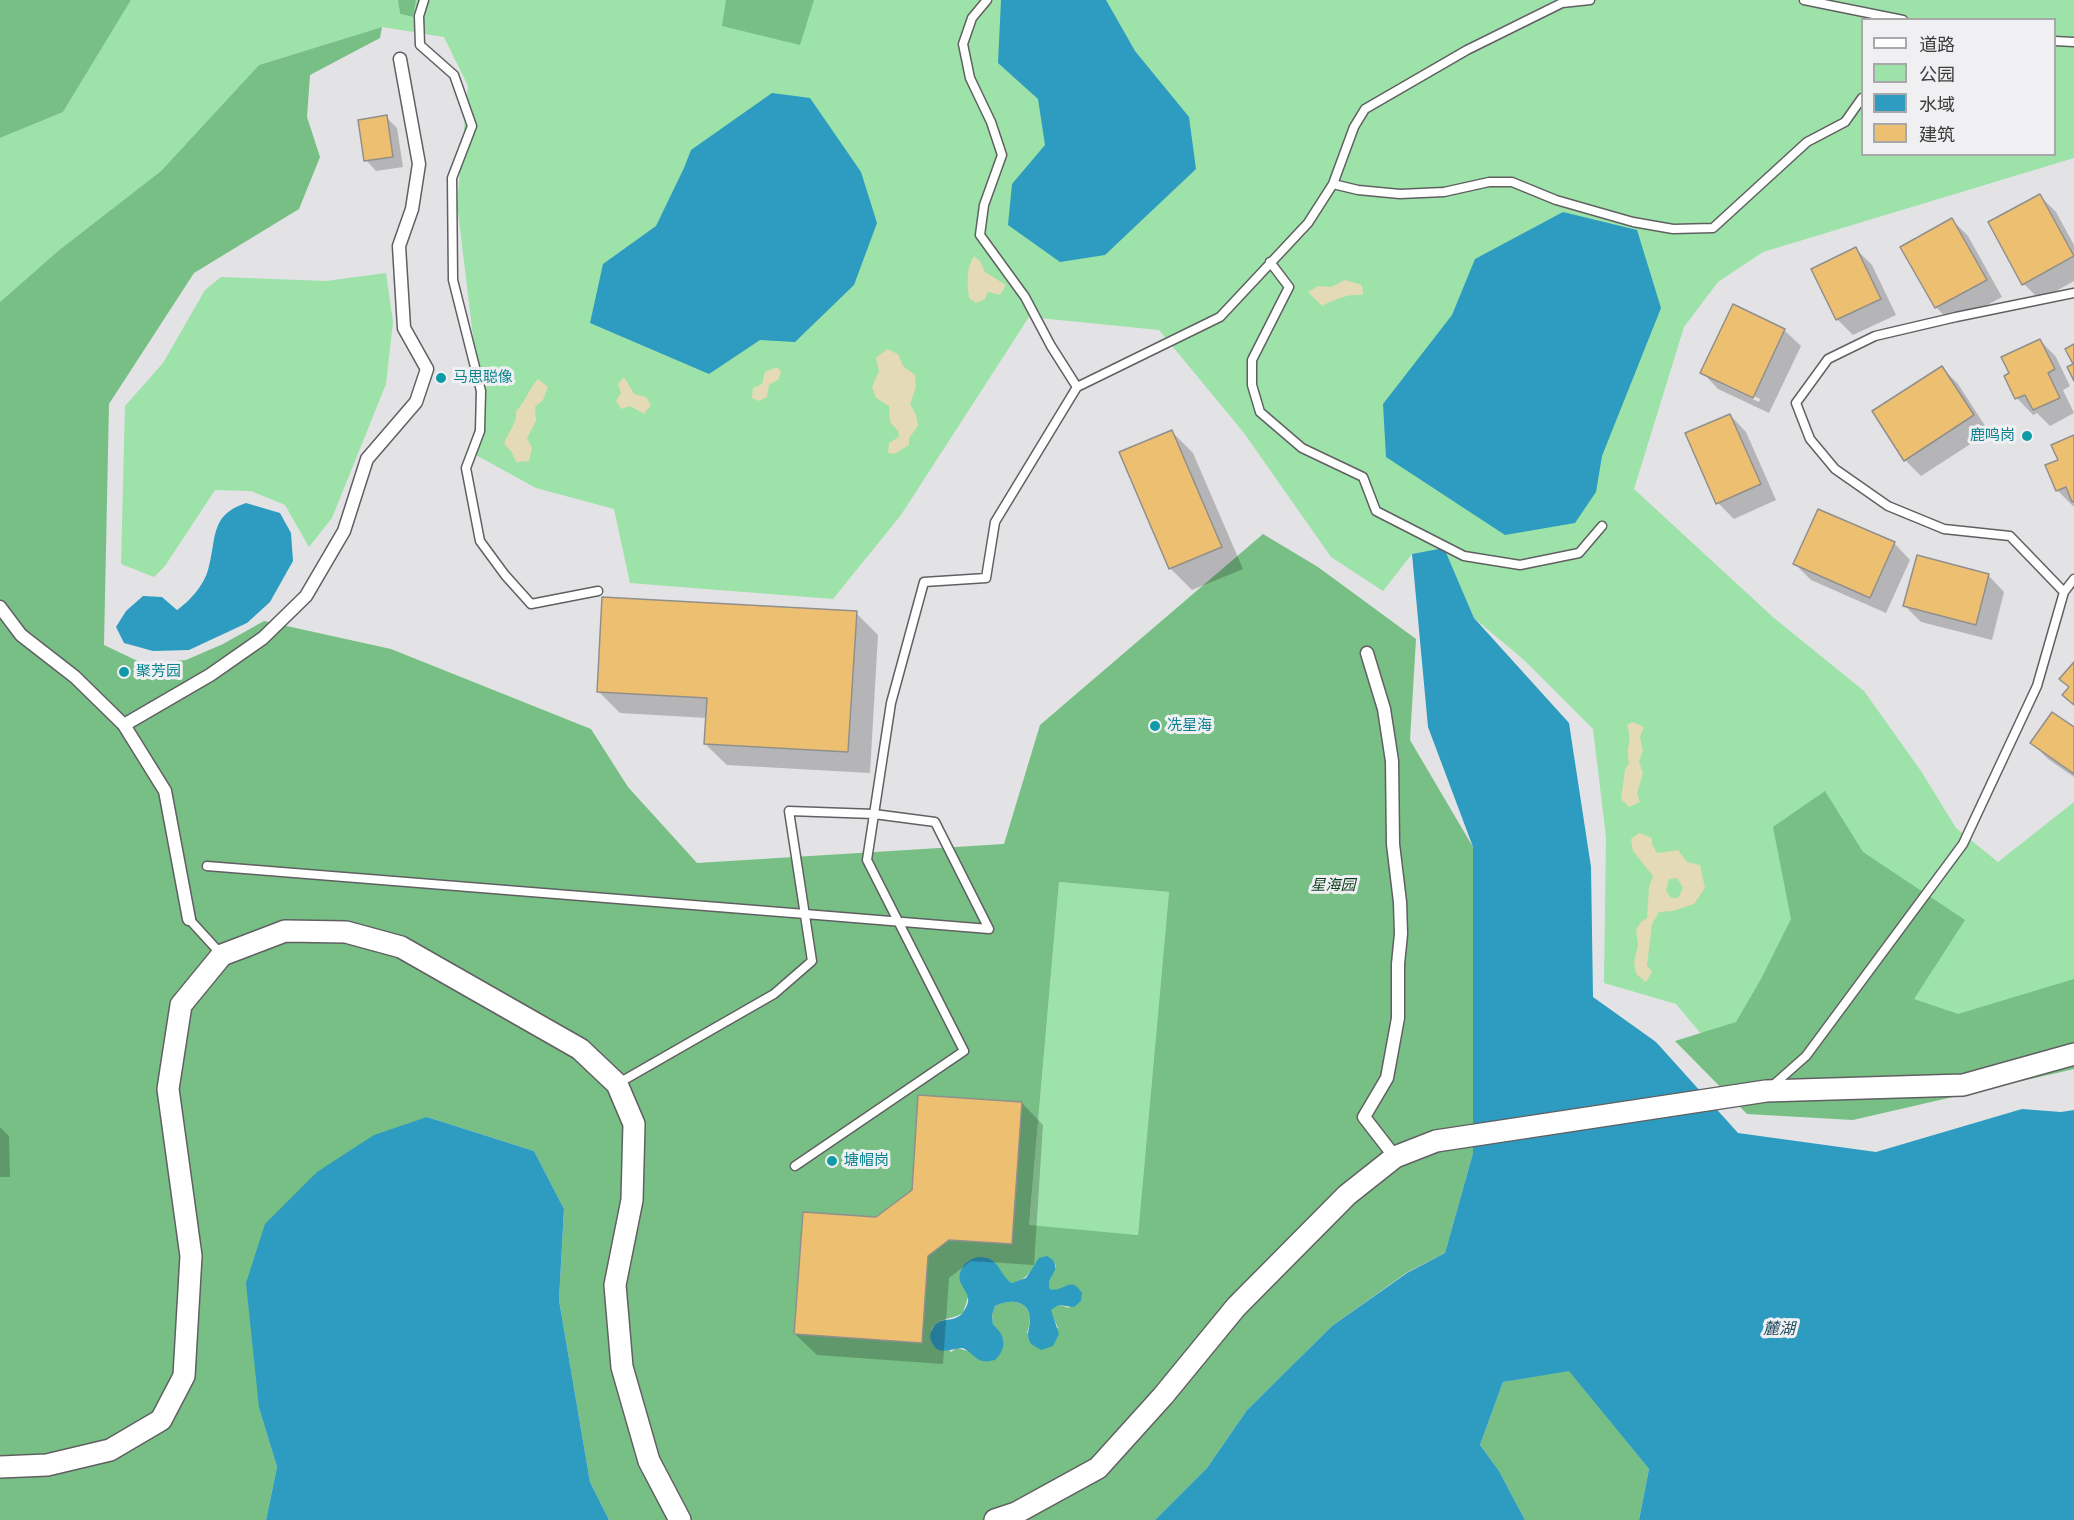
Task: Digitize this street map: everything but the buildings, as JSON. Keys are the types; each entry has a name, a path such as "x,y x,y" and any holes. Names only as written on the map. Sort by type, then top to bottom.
{"street":[{"path":"124,725 210,675 263,638 306,596 344,531 367,459 416,402 427,369 404,328 399,246 412,209 419,164 400,59"},
{"path":"0,607 21,635 75,677 124,725 165,791 189,919"},
{"path":"1367,653 1384,709 1392,761 1393,844 1400,902 1401,934 1398,964 1398,1018 1388,1078 1365,1117 1395,1157"},
{"path":"0,1467 47,1465 110,1450 161,1420 184,1376 191,1256 168,1089 181,1005 222,954 285,931 346,932 401,947 580,1049 616,1084 634,1124 632,1200 615,1285 622,1367 649,1461 680,1520"},
{"path":"995,1520 1016,1513 1098,1468 1163,1396 1236,1306 1347,1195 1395,1157 1436,1141 1766,1091 1963,1084 2074,1054"}],"lane":[{"path":"424,0 419,16 420,45 454,75 472,126 452,178 453,280 481,391 480,431 466,468 480,541 505,575 531,604 598,591"},
{"path":"987,0 972,18 963,44 970,78 991,122 1002,155 984,205 980,235 1025,297 1077,387"},
{"path":"795,1166 964,1051 867,860 891,703 924,582 986,578 995,522 1077,387 1220,316 1308,223 1333,184 1354,126 1365,109 1467,51 1562,3 1590,0"},
{"path":"1804,0 1893,18"},
{"path":"2056,41 2074,42"},
{"path":"1333,184 1358,190 1400,194 1444,192 1489,182 1512,182 1556,200 1632,222 1673,229 1713,228 1807,142 1845,122 1861,101"},
{"path":"1270,262 1289,287 1252,360 1252,386 1260,412 1302,448 1362,477 1376,511 1464,556 1520,565 1579,553 1602,526"},
{"path":"2064,592 2010,536 1944,529 1888,506 1835,469 1810,440 1796,402 1828,359 1875,336 2074,293"},
{"path":"1766,1091 1806,1056 1963,844 2037,686 2064,592 2074,579"},
{"path":"207,866 805,914 899,922 989,929 935,822 874,814 789,811 805,914 812,961 774,994 616,1084"},
{"path":"189,919 222,954"}],"green space":[{"path":"0,0 131,0 63,112 0,138"},
{"path":"131,0 398,0 400,14 412,17 416,0 2074,0 2074,158 1763,252 1718,282 1684,327 1634,489 1774,618 1864,691 1921,771 1956,828 1998,862 2074,802 2074,1042 1727,1065 1676,1004 1604,983 1606,837 1593,729 1524,660 1474,618 1444,549 1412,554 1383,591 1331,557 1244,433 1159,330 1029,317 901,515 833,599 630,583 614,509 536,488 474,454 476,361 457,204 468,86 444,37 382,27 259,65 161,171 58,251 0,302 0,138 63,112"},
{"path":"398,0 416,0 413,17 400,14"},
{"path":"726,0 814,0 800,45 722,26"},
{"name":"星海园","path":"382,27 380,38 310,75 307,117 320,157 299,209 194,273 109,404 104,645 144,664 186,660 223,644 264,621 391,649 591,729 628,787 697,863 1004,844 1040,725 1263,534 1318,567 1416,639 1410,740 1473,847 1473,1153 1445,1253 1406,1273 1332,1326 1247,1410 1207,1468 1155,1520 609,1520 590,1482 559,1300 564,1209 534,1151 427,1117 259,1408 277,1467 266,1520 0,1520 0,302 58,251 161,171 259,65","holes":["1059,882 1169,892 1138,1235 1029,1225","982,1257 993,1262 1004,1277 1012,1283 1027,1276 1043,1257 1053,1260 1056,1266 1048,1284 1050,1289 1055,1291 1070,1308 1059,1305 1050,1310 1058,1328 1027,1333 1030,1318 1026,1307 1017,1302 1006,1302 995,1306 992,1315 993,1325 968,1351 957,1348 951,1352 931,1330 937,1323 963,1313 968,1297 960,1273 968,1261"]},
{"path":"386,273 393,322 386,384 332,518 309,547 285,505 251,491 215,490 165,566 154,577 121,564 125,406 163,363 205,290 221,277 326,281"},
{"path":"1825,791 1863,852 1965,920 1914,999 1958,1014 2074,979 2074,1069 1853,1120 1747,1114 1675,1041 1736,1022 1791,919 1773,827"},
{"path":"1059,882 1169,892 1138,1235 1029,1226"},
{"path":"1569,1370 1649,1469 1639,1520 1525,1520 1499,1471 1480,1445 1503,1382"}],"sand":[{"path":"974,256 980,261 985,272 1006,285 1000,295 988,292 985,299 976,303 969,298 968,287 968,271"},
{"path":"1345,280 1362,285 1363,295 1352,295 1322,306 1308,292 1318,286 1331,287"},
{"path":"887,349 898,354 903,366 915,375 916,387 910,404 916,415 918,426 909,438 909,445 895,454 888,453 889,443 899,437 898,431 890,422 889,406 876,398 872,387 879,371 876,358"},
{"path":"777,367 781,372 779,379 769,385 767,397 759,401 752,398 753,388 762,384 765,372"},
{"path":"624,377 634,394 646,397 651,405 644,414 630,406 621,409 616,401 621,393 618,384"},
{"path":"538,379 548,387 543,400 535,407 536,421 527,438 532,448 529,461 516,462 511,451 504,444 514,425 516,411"},
{"path":"1633,722 1644,727 1640,737 1643,750 1639,762 1643,773 1637,793 1640,802 1629,807 1621,799 1625,769 1629,763 1627,725"},
{"path":"1639,833 1652,838 1652,844 1657,853 1678,850 1687,862 1700,865 1705,888 1694,904 1673,911 1659,912 1652,924 1647,965 1652,972 1646,982 1636,974 1634,962 1638,945 1636,930 1647,918 1649,887 1653,876 1633,851 1631,839","holes":["1677,878 1683,888 1678,898 1671,898 1666,890 1669,879"]}],"water":[{"path":"1001,0 1106,0 1135,51 1189,117 1196,169 1105,255 1060,262 1008,225 1012,184 1045,145 1038,99 998,63"},
{"path":"772,93 810,98 861,172 877,223 854,285 795,342 760,340 709,374 590,323 603,264 656,226 691,150"},
{"path":"1563,212 1637,230 1661,308 1602,456 1596,492 1575,523 1505,535 1386,457 1383,404 1452,315 1475,259"},
{"path":"246,503 280,513 291,533 293,561 270,602 247,623 189,650 153,651 124,643 116,627 126,611 143,596 162,597 177,610 191,598 206,576 216,529 220,521 234,508"},
{"name":"麓湖","path":"1444,548 1474,618 1569,723 1591,867 1593,997 1656,1042 1738,1133 1876,1152 2022,1109 2061,1112 2074,1110 2074,1520 1639,1520 1649,1469 1569,1371 1503,1382 1480,1445 1499,1471 1525,1520 1155,1520 1207,1468 1247,1410 1332,1326 1407,1273 1445,1253 1473,1153 1473,847 1428,727 1412,554"},
{"path":"427,1117 534,1151 564,1209 559,1300 590,1482 609,1520 266,1520 277,1467 259,1408 246,1283 265,1224 317,1172 374,1135"},
{"path":"1047,1256 1055,1264 1049,1281 1050,1289 1059,1289 1070,1284 1082,1293 1081,1301 1074,1307 1059,1305 1051,1310 1059,1334 1053,1346 1041,1350 1031,1344 1028,1334 1029,1312 1022,1304 1006,1302 995,1306 992,1315 993,1325 1003,1338 1002,1351 995,1360 980,1360 963,1348 944,1351 936,1348 930,1337 932,1329 940,1322 960,1316 967,1305 968,1300 960,1276 967,1262 976,1257 987,1258 998,1266 1012,1283 1026,1278 1039,1258"}],"place":[{"name":"马思聪像","path":"441,378"},
{"name":"鹿鸣岗","path":"2027,436"},
{"name":"聚芳园","path":"124,672"},
{"name":"冼星海","path":"1155,726"},
{"name":"塘帽岗","path":"832,1161"}]}
